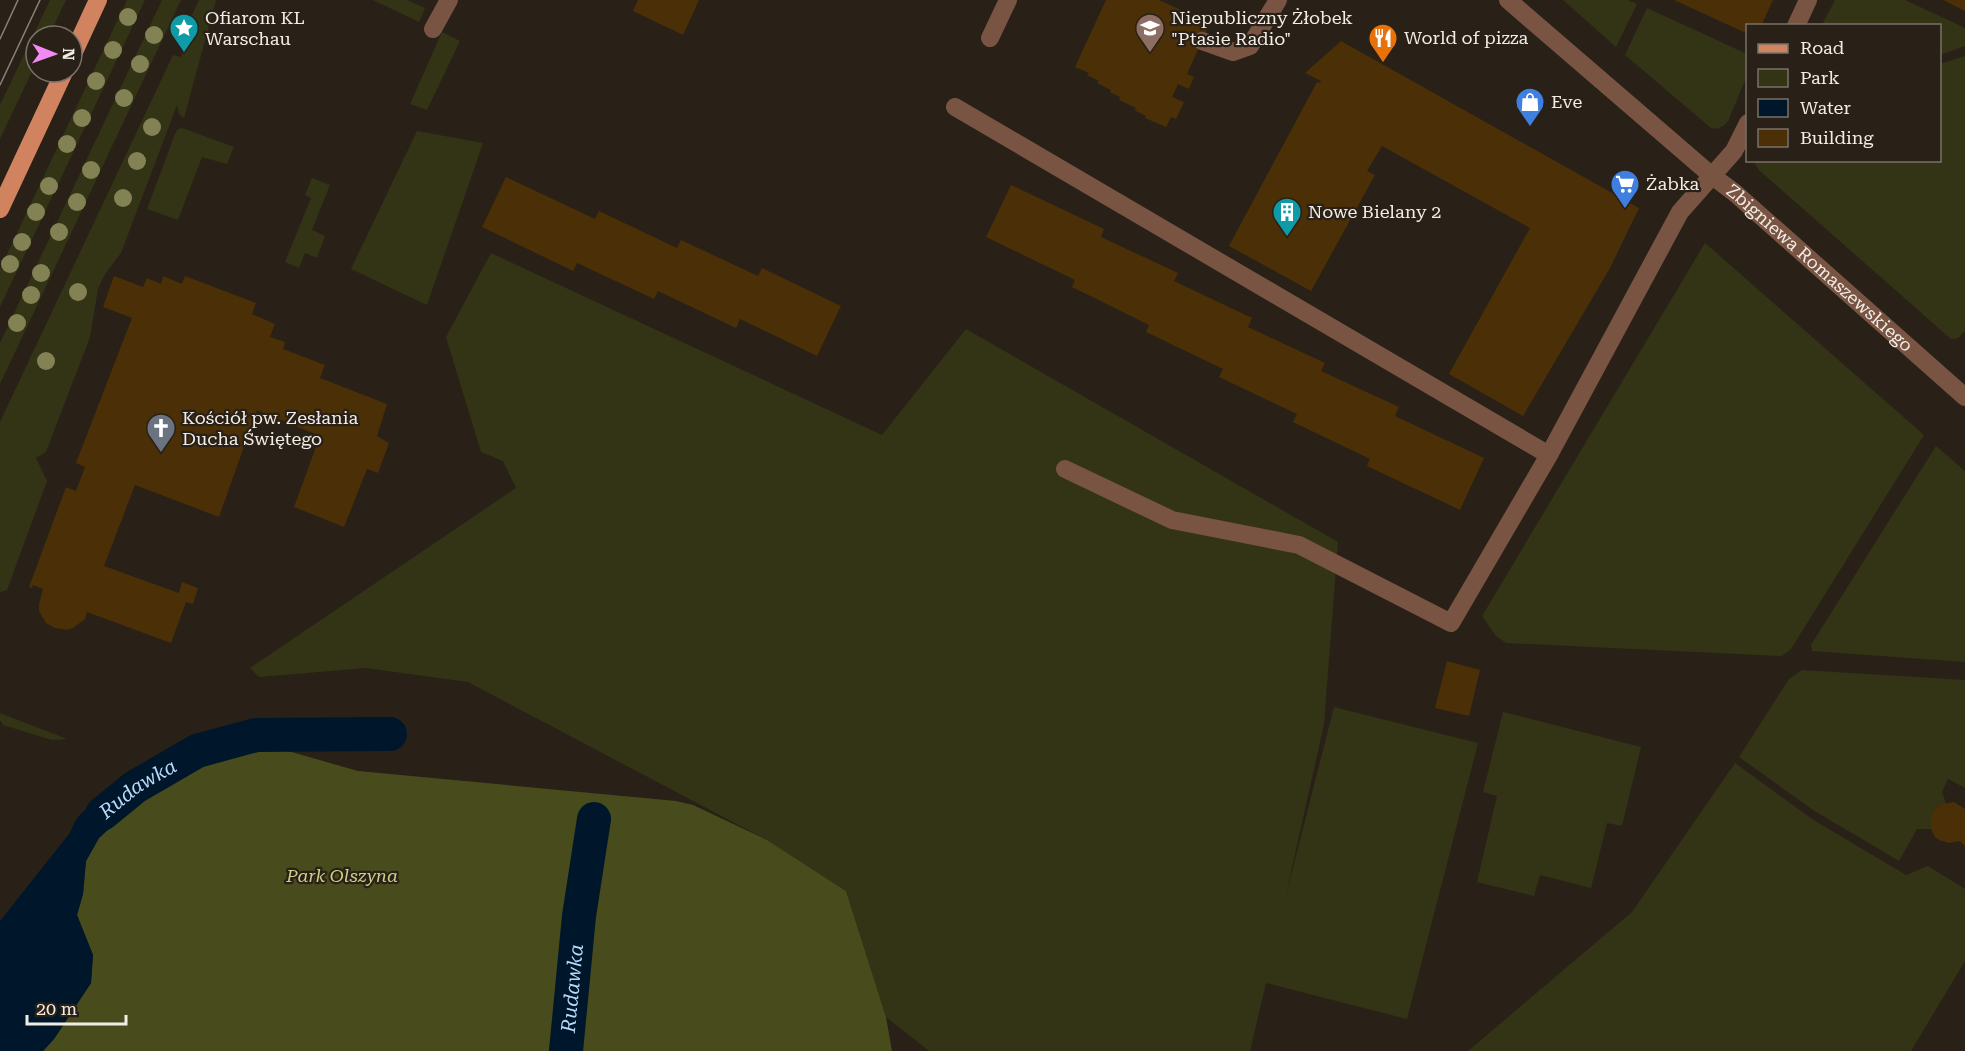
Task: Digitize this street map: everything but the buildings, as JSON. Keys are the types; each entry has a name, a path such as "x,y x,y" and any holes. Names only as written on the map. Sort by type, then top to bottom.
{"main road":[{"path":"84,30 98,0"},
{"path":"0,209 58,84"}],"street":[{"path":"433,29 449,0"},
{"path":"990,38 1008,0"},
{"path":"1202,41 1233,52 1250,46 1278,0"},
{"name":"Zbigniewa Romaszewskiego","path":"1508,0 1711,175 1735,193 1965,397"},
{"path":"1797,24 1808,0"},
{"path":"955,107 1549,455"},
{"path":"1065,469 1172,520 1299,544 1450,623 1549,455 1680,212 1734,151 1746,127"}],"green space":[{"path":"50,0 66,0 55,24 39,24"},
{"path":"127,0 145,0 0,307 0,269"},
{"path":"162,0 181,0 0,384 0,343"},
{"path":"199,0 216,0 184,118 179,114 177,105 121,253 105,274 98,289 90,337 46,452 36,458 47,481 7,590 0,592 0,422 173,55 181,57 184,46 179,43"},
{"path":"373,0 407,0 425,8 419,22"},
{"path":"1563,0 1628,0 1637,4 1616,47"},
{"path":"1835,0 1905,0 1965,28 1965,46 1941,55 1941,24 1823,24"},
{"path":"1647,8 1746,54 1746,78 1728,121 1716,129 1711,128 1625,55"},
{"path":"442,32 460,41 427,110 410,104"},
{"path":"24,55 24,84 26,84 0,139 0,105"},
{"path":"1965,56 1965,331 1958,338 1951,339 1759,170 1754,162 1941,162 1941,64"},
{"path":"182,128 234,147 227,164 202,157 178,220 147,209 175,134 178,129"},
{"path":"417,131 483,143 427,305 351,269"},
{"path":"312,178 330,185 312,230 325,236 317,258 305,253 299,268 285,262 311,198 305,195"},
{"path":"1705,243 1924,435 1791,649 1782,656 1506,643 1496,636 1482,616"},
{"path":"491,253 882,435 966,329 1338,542 1324,724 1285,899 1334,707 1478,743 1407,1019 1266,983 1250,1051 929,1051 886,1017 846,891 767,840 468,682 366,668 259,677 250,668 516,488 503,461 481,452 446,337"},
{"path":"1936,446 1965,471 1965,662 1812,651 1811,645"},
{"path":"1802,670 1965,680 1965,788 1948,779 1942,792 1946,803 1938,806 1933,812 1931,829 1917,829 1899,861 1813,810 1739,757 1789,679"},
{"path":"1503,712 1641,747 1622,826 1607,823 1591,888 1540,875 1534,896 1477,882 1497,796 1483,792"},
{"path":"0,713 67,739 52,740 3,725"},
{"name":"Park Olszyna","path":"232,746 274,747 358,771 676,801 693,805 767,840 846,891 886,1017 892,1051 43,1051 54,1039 91,983 93,955 77,915 83,894 86,861 99,838 112,826 141,789 191,761"},
{"path":"1735,763 1812,819 1906,875 1928,866 1965,889 1965,961 1911,1051 1468,1051 1632,912"}],"water":[{"path":"136,781 141,789 112,826 99,838 86,861 83,894 77,915 93,955 91,983 54,1039 43,1051 0,1051 0,921 69,834 78,817 105,796"}],"waterway":[{"name":"Rudawka","path":"102,814 135,787 197,751 256,735 390,734"},
{"name":"Rudawka","path":"566,1051 579,916 594,819"}],"tram line":[{"path":"0,39 18,0"},
{"path":"0,85 40,0"}],"place":[{"name":"Ofiarom KL Warschau","path":"184,54"},
{"name":"Niepubliczny Żłobek \"Ptasie Radio\"","path":"1150,54"},
{"name":"World of pizza","path":"1383,64"},
{"name":"Eve","path":"1530,128"},
{"name":"Żabka","path":"1625,210"},
{"name":"Nowe Bielany 2","path":"1287,238"},
{"name":"Kościół pw. Zesłania Ducha Świętego","path":"161,454"}]}
